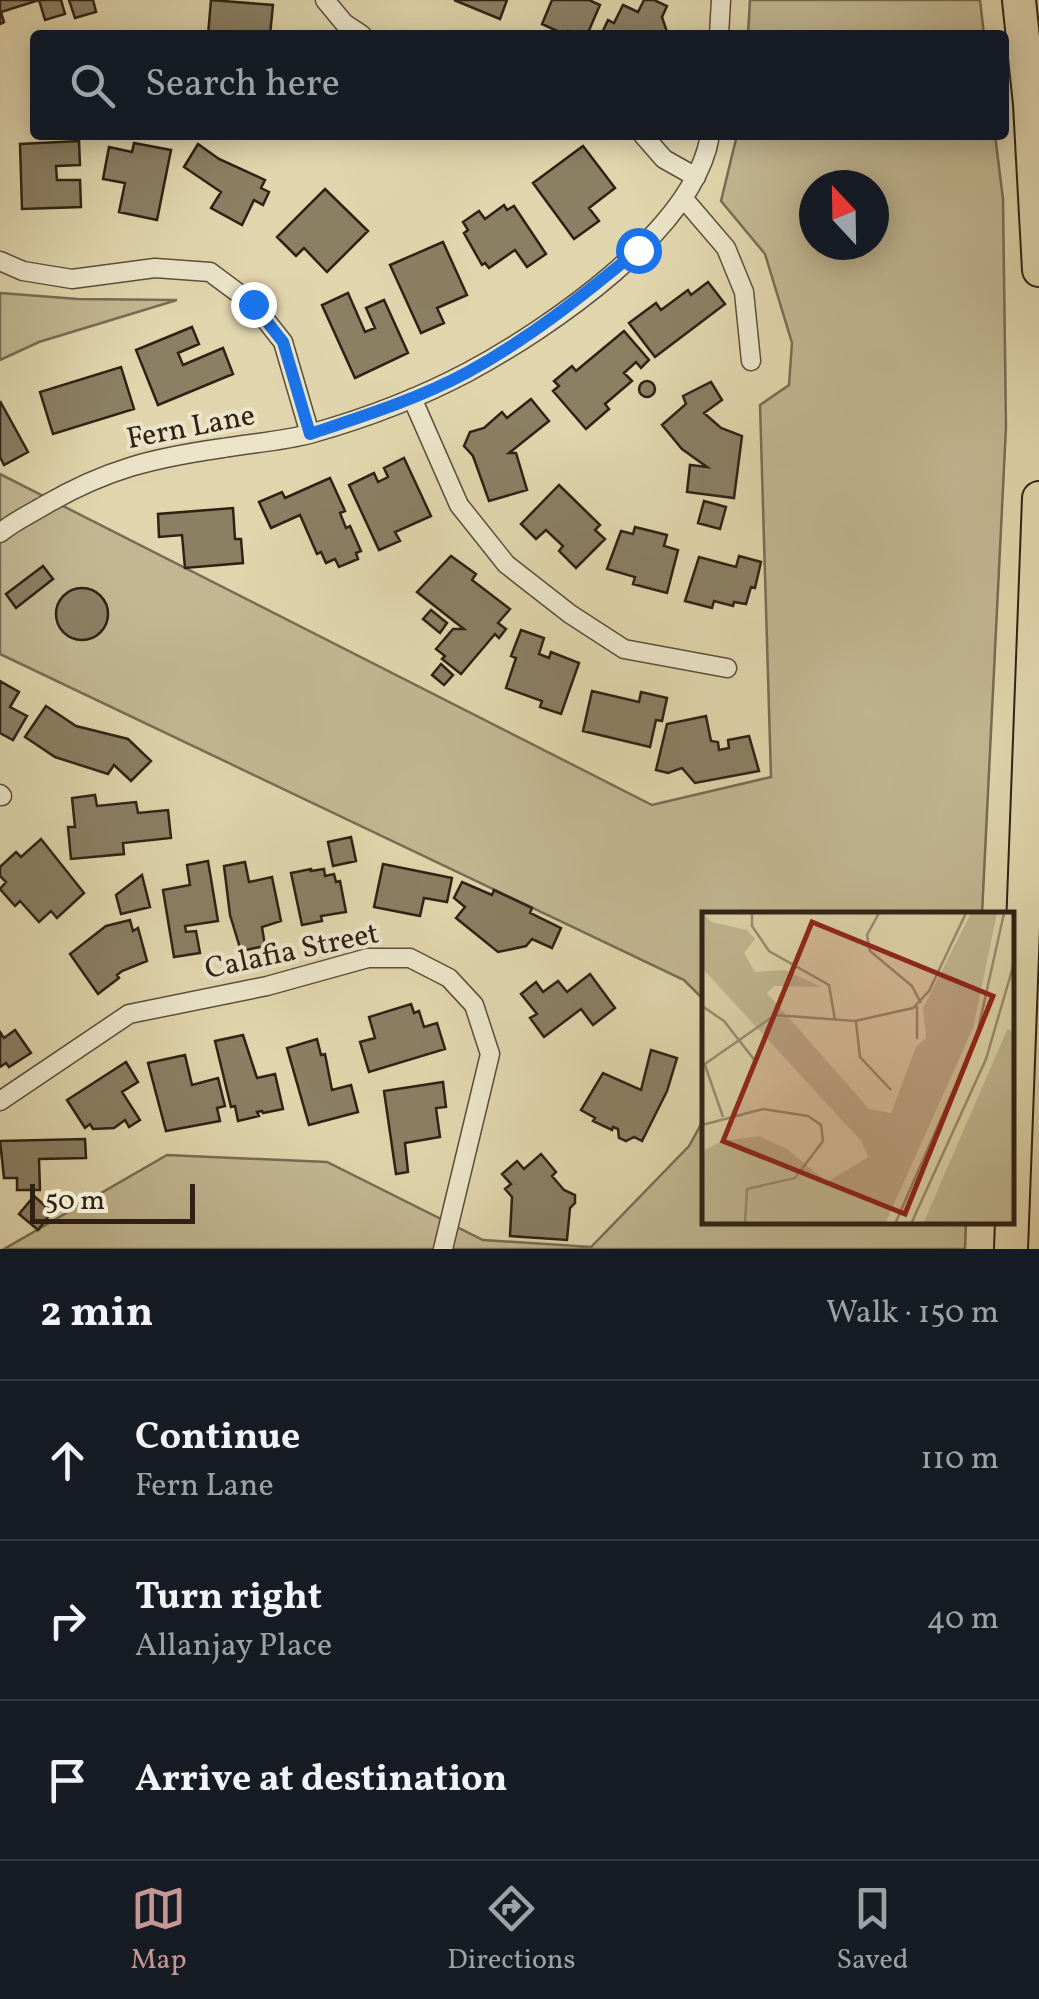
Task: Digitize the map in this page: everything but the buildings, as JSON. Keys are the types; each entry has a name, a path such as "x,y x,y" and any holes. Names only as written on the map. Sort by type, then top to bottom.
{"highway":[{"path":"1020,0 1039,270"},
{"path":"1014,1169 1039,498"},
{"path":"1011,1249 1012,1224"}],"street":[{"path":"325,0 355,30"},
{"path":"719,30 721,0"},
{"path":"647,140 664,159 696,178"},
{"name":"Fern Lane","path":"0,533 85,482 136,463 310,434 412,398 470,370 572,304 668,222 696,178 708,140"},
{"path":"684,199 726,248 744,292 751,361"},
{"path":"0,262 23,271 72,279 156,268 210,272 253,304 283,342 310,434"},
{"path":"412,398 459,506 506,564 570,614 624,649 727,668"},
{"name":"Calafia Street","path":"0,1101 130,1014 267,986 368,958 410,958 449,978 474,1004 490,1054 443,1249"}],"shaded area":[{"path":"750,0 980,0 983,30 748,30"},
{"path":"736,140 996,140 1003,199 1006,427 982,912 702,912 702,998 684,980 0,654 0,474 652,805 771,777 760,405 789,385 792,343 765,254 721,201"},
{"path":"0,293 177,300 39,342 0,360"},
{"path":"702,1123 702,1224 966,1224 965,1249 4,1249 167,1155 327,1162 483,1240 591,1247 689,1146"}],"route":[{"path":"253,304 283,342 310,434 412,398 470,370 572,304 638,250"}]}
